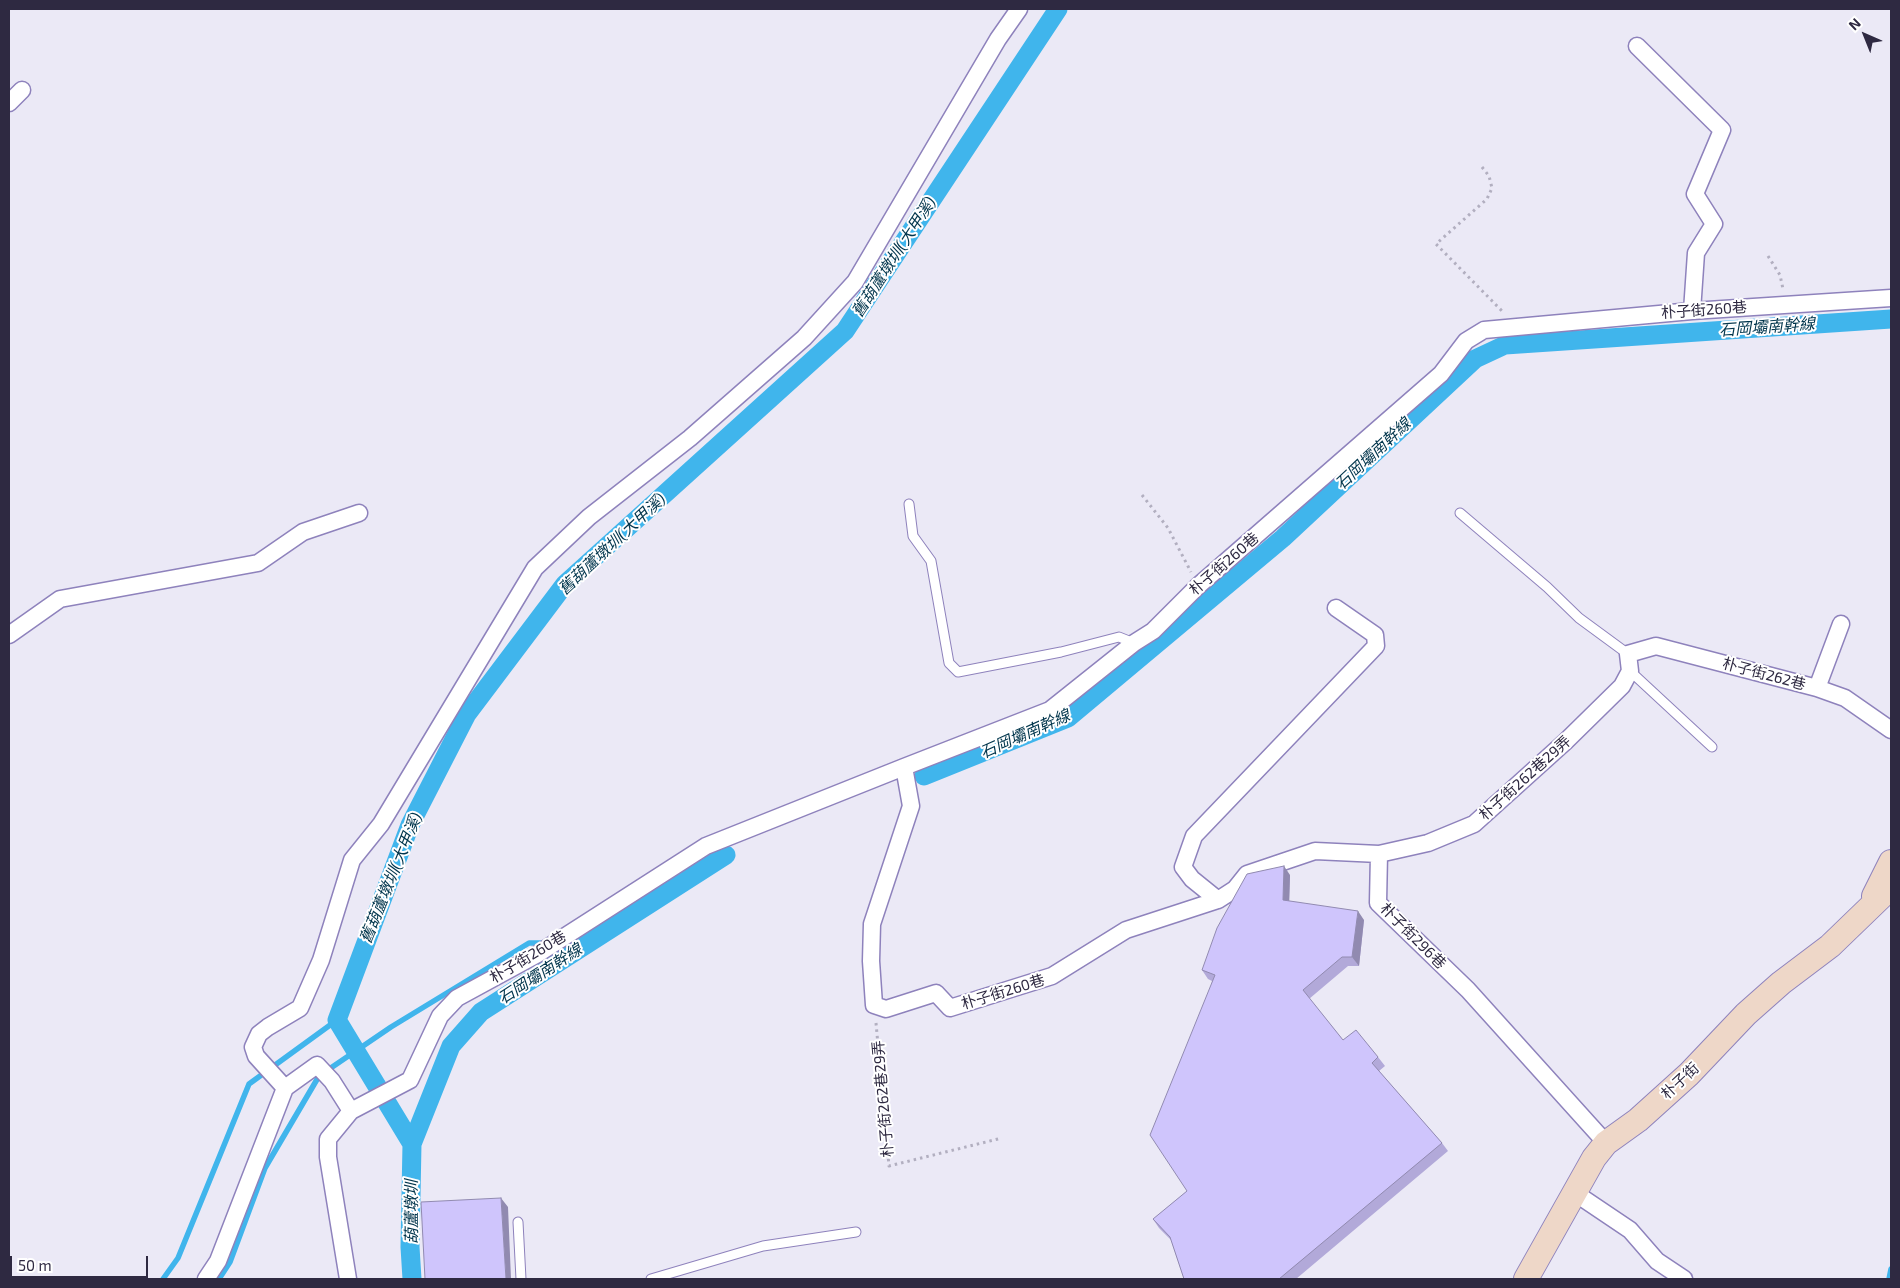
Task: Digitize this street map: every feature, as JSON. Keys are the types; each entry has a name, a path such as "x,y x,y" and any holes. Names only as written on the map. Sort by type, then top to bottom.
{"street":[{"path":"285,1088 256,1056 253,1047 259,1034 300,1008 321,960 352,860 381,824 535,568 589,517 690,438 804,338 855,282 993,48 1019,9"},
{"path":"1636,46 1722,130 1695,194 1714,224 1696,253 1692,311"},
{"path":"9,103 22,90"},
{"name":"朴子街260巷","path":"348,1279 328,1157 328,1139 351,1111 410,1080 440,1016 457,998 536,955 706,846 904,766 1050,710 1153,630 1198,586 1441,374 1466,341 1484,330 1517,326 1692,311 1891,298"},
{"path":"9,635 60,599 258,563 303,532 359,513"},
{"path":"1336,608 1375,635 1376,646 1194,836 1183,867 1192,879 1218,900 1234,889 1247,874 1315,851 1379,854"},
{"path":"1817,688 1841,624"},
{"name":"朴子街262巷","path":"1628,654 1656,646 1817,688 1845,698 1891,730"},
{"path":"1628,654 1630,671"},
{"name":"朴子街262巷29弄","path":"1379,854 1428,843 1474,824 1565,742 1622,686 1630,671"},
{"path":"874,1005 871,961 872,924 911,806 904,766"},
{"name":"朴子街296巷","path":"1379,854 1378,903 1468,990 1606,1144"},
{"name":"朴子街","path":"1867,910 1891,862"},
{"name":"朴子街","path":"1526,1279 1594,1158 1606,1144 1638,1120 1682,1081 1746,1014 1781,983 1830,946 1891,884"},
{"name":"朴子街260巷","path":"874,1005 886,1009 936,993 950,1008 1052,976 1126,930 1218,900"},
{"path":"206,1279 218,1261 285,1088 317,1065 332,1081 351,1111"},
{"path":"1575,1193 1630,1230 1657,1261 1684,1279"}],"lane":[{"path":"909,504 913,536 931,561 949,663 958,672 1061,652 1119,637 1134,643"},
{"path":"1460,513 1547,587 1579,618 1628,654"},
{"path":"1630,671 1712,747"},
{"path":"518,1222 521,1279"},
{"path":"651,1279 763,1246 856,1232"}],"path":[{"path":"1482,167 1489,176 1492,188 1487,199 1436,244 1517,326"},
{"path":"1768,256 1780,275 1787,304"},
{"path":"1142,495 1168,528 1198,586"},
{"name":"朴子街262巷29弄","path":"874,1005 889,1166 1002,1138"}],"building":[{"path":"1284,866 1283,900 1358,911 1352,957 1342,957 1303,990 1343,1040 1356,1030 1378,1057 1372,1063 1442,1143 1279,1279 1184,1279 1170,1237 1153,1219 1187,1191 1150,1135 1215,975 1202,970 1217,928 1247,874"},
{"path":"501,1198 506,1279 425,1279 421,1202"}],"waterway":[{"name":"舊葫蘆墩圳(大甲溪)","path":"412,1144 337,1020 410,825 467,714 565,584 845,331 1058,9"},
{"name":"石岡壩南幹線","path":"924,776 1068,718 1283,538 1475,359 1505,345 1891,319"},
{"name":"石岡壩南幹線","path":"412,1279 410,1247 412,1144 451,1046 481,1012 726,855"},
{"path":"219,1279 230,1262 265,1168 319,1076 391,1027 529,943 540,943"},
{"path":"163,1279 178,1258 249,1084 337,1020"},
{"path":"1889,1279 1891,1269"}],"water label":[{"name":"葫蘆墩圳","path":"412,1212"}]}
